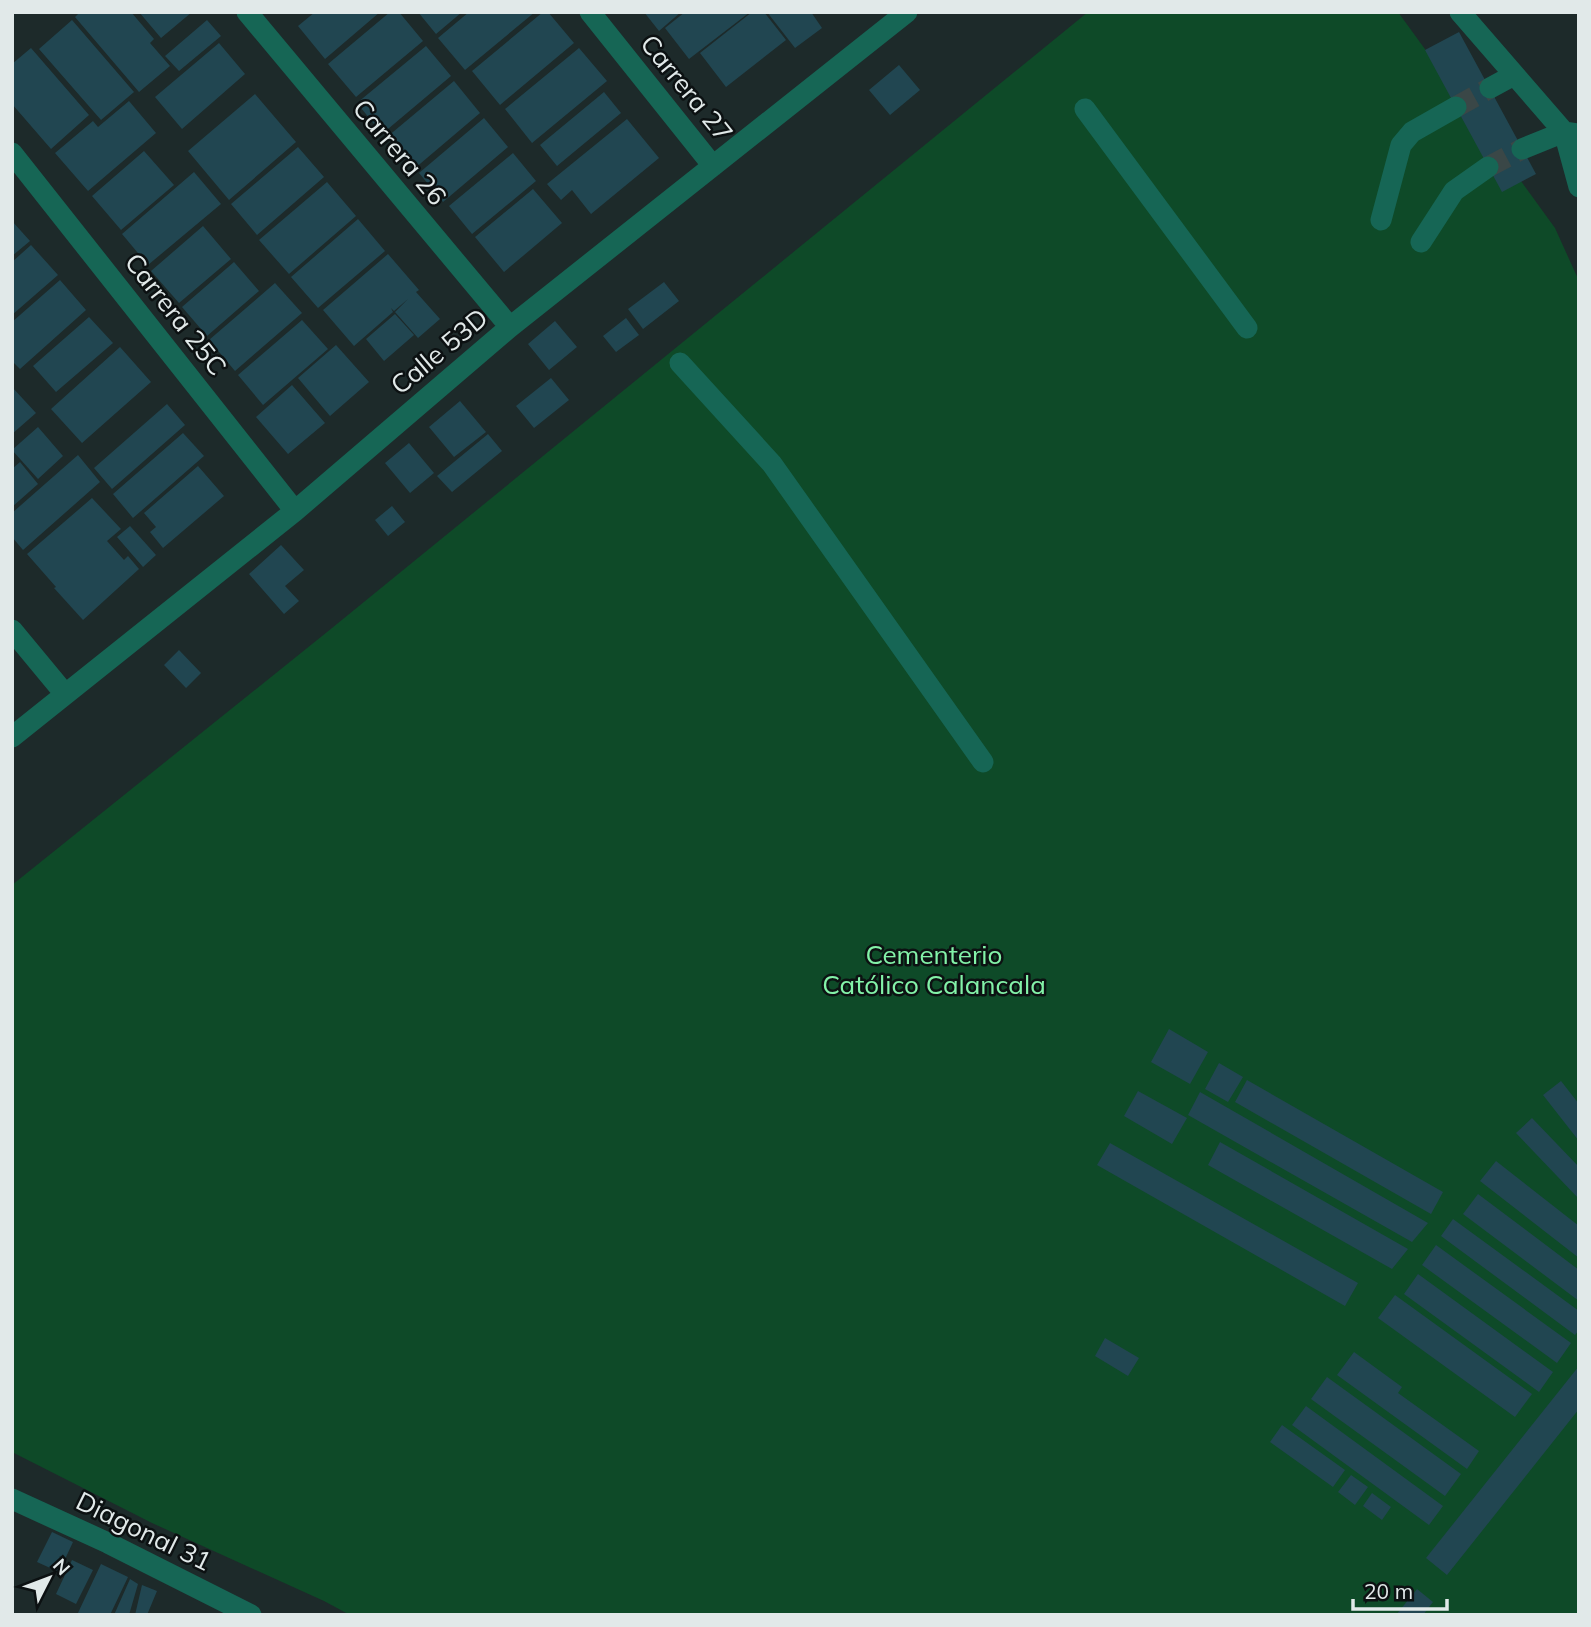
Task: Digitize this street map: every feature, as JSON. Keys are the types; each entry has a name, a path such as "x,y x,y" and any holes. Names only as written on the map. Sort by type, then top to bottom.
{"street":[{"name":"Carrera 26","path":"247,12 510,327"},
{"name":"Carrera 27","path":"590,12 713,166"},
{"name":"Calle 53D","path":"12,737 295,511 510,327 907,12"},
{"path":"1460,12 1514,75 1571,133 1579,187"},
{"path":"1490,88 1514,75"},
{"path":"1381,220 1401,145 1412,132 1456,107"},
{"path":"1085,109 1247,328"},
{"path":"1522,149 1571,133"},
{"name":"Carrera 25C","path":"12,153 295,511"},
{"path":"1421,242 1454,191 1488,167"},
{"path":"680,363 772,464 984,762"},
{"path":"12,630 65,694"},
{"name":"Diagonal 31","path":"12,1499 108,1543 251,1615"}],"green space":[{"name":"Cementerio Católico Calancala","path":"1088,12 1398,12 1555,228 1579,281 1579,1615 350,1615 152,1523 12,1452 12,885"}],"building":[{"path":"80,12 131,12 154,39 150,43 170,66 139,92 75,17"},
{"path":"139,12 192,12 161,38"},
{"path":"315,12 380,12 325,59 298,26"},
{"path":"390,12 399,12 423,41 356,97 328,64"},
{"path":"418,12 462,12 436,34"},
{"path":"469,12 535,12 465,70 438,38"},
{"path":"543,12 548,12 574,43 500,105 472,71"},
{"path":"644,12 681,12 659,31"},
{"path":"685,12 750,12 689,59 665,28"},
{"path":"752,12 764,12 786,40 726,87 700,53"},
{"path":"767,12 811,12 822,28 795,48"},
{"path":"72,20 134,92 101,120 39,49"},
{"path":"207,20 221,36 179,71 165,56"},
{"path":"1459,32 1536,174 1502,192 1425,50"},
{"path":"219,43 245,74 182,129 155,97"},
{"path":"426,46 451,76 382,134 357,103"},
{"path":"31,48 89,115 51,149 12,104 12,64"},
{"path":"579,48 607,81 532,143 505,109"},
{"path":"899,65 920,90 890,115 869,90"},
{"path":"454,81 480,113 414,169 387,137"},
{"path":"604,92 621,113 557,166 540,145"},
{"path":"255,94 296,142 229,200 188,151"},
{"path":"129,101 156,133 88,191 55,153 93,121 98,127"},
{"path":"484,118 508,147 443,202 419,173"},
{"path":"627,119 659,158 591,214 572,190 561,200 547,184"},
{"path":"298,147 324,177 257,235 231,204"},
{"path":"144,151 174,185 121,230 92,196"},
{"path":"513,153 536,181 472,234 449,206"},
{"path":"194,172 221,204 148,265 122,234"},
{"path":"327,182 356,216 289,274 259,240"},
{"path":"533,189 562,223 504,272 475,237"},
{"path":"358,219 385,251 318,308 291,277"},
{"path":"12,221 30,241 12,256"},
{"path":"203,226 231,259 179,303 151,271"},
{"path":"31,245 58,275 12,315 12,262"},
{"path":"388,254 440,319 418,338 395,312 408,299 394,311 391,308 393,312 354,346 323,310"},
{"path":"234,262 259,291 207,336 182,307"},
{"path":"60,280 86,310 20,369 12,361 12,322"},
{"path":"664,282 679,301 643,329 628,309"},
{"path":"275,283 302,313 235,371 209,340"},
{"path":"395,314 414,335 384,361 366,339"},
{"path":"89,317 113,343 56,392 33,366"},
{"path":"626,318 639,335 616,352 603,336"},
{"path":"302,320 328,349 263,405 238,375"},
{"path":"555,321 577,347 549,370 528,344"},
{"path":"336,345 369,382 330,416 298,378"},
{"path":"120,347 151,382 82,443 51,409"},
{"path":"551,378 569,400 534,428 516,406"},
{"path":"292,385 325,423 288,454 256,417"},
{"path":"12,387 36,413 12,434"},
{"path":"460,401 486,432 454,457 429,427"},
{"path":"167,404 185,425 112,489 94,468"},
{"path":"38,427 63,456 38,479 12,450"},
{"path":"183,433 204,456 133,518 113,494"},
{"path":"488,434 502,451 452,492 437,476"},
{"path":"409,443 434,473 410,493 385,463"},
{"path":"78,455 100,482 23,550 12,537 12,513"},
{"path":"20,462 38,484 12,507 12,469"},
{"path":"198,466 224,496 163,548 150,532 156,527 144,513"},
{"path":"92,498 121,529 107,541 124,560 128,556 139,569 83,620 27,554"},
{"path":"392,506 405,522 388,536 375,520"},
{"path":"130,526 156,555 143,567 117,537"},
{"path":"281,545 304,570 285,586 299,601 284,614 249,574"},
{"path":"179,650 201,673 186,688 164,665"},
{"path":"1169,1029 1208,1052 1190,1084 1151,1062"},
{"path":"1219,1063 1243,1077 1228,1102 1205,1089"},
{"path":"1247,1080 1443,1192 1431,1214 1235,1102"},
{"path":"1561,1081 1579,1104 1579,1141 1543,1095"},
{"path":"1138,1091 1187,1118 1172,1144 1124,1116"},
{"path":"1200,1092 1428,1223 1412,1242 1188,1115"},
{"path":"1532,1118 1579,1167 1579,1199 1516,1133"},
{"path":"1220,1142 1408,1249 1392,1269 1208,1165"},
{"path":"1110,1143 1358,1283 1345,1306 1097,1165"},
{"path":"1496,1161 1579,1226 1579,1258 1480,1181"},
{"path":"1478,1194 1579,1270 1579,1301 1463,1214"},
{"path":"1453,1219 1579,1311 1579,1330 1575,1335 1441,1236"},
{"path":"1436,1245 1571,1343 1557,1363 1422,1265"},
{"path":"1418,1274 1553,1372 1539,1392 1404,1294"},
{"path":"1395,1295 1532,1394 1515,1417 1378,1318"},
{"path":"1105,1338 1139,1358 1128,1376 1095,1356"},
{"path":"1354,1352 1402,1387 1398,1393 1479,1451 1467,1469 1337,1375"},
{"path":"1579,1366 1579,1409 1447,1575 1426,1558"},
{"path":"1327,1377 1461,1474 1445,1496 1311,1399"},
{"path":"1306,1406 1443,1506 1429,1525 1292,1425"},
{"path":"1282,1425 1345,1470 1333,1487 1270,1442"},
{"path":"1351,1475 1368,1487 1355,1505 1338,1492"},
{"path":"1372,1493 1391,1507 1382,1520 1363,1506"},
{"path":"52,1532 73,1542 59,1572 37,1562"},
{"path":"72,1560 93,1570 76,1604 56,1594"},
{"path":"101,1564 128,1577 110,1615 77,1615"},
{"path":"130,1579 138,1584 129,1615 114,1615"},
{"path":"142,1585 157,1591 147,1615 135,1615"},
{"path":"1417,1589 1433,1602 1423,1615 1396,1615"}],"tunnel":[{"path":"1456,107 1490,88"},
{"path":"1488,167 1522,149"}]}
